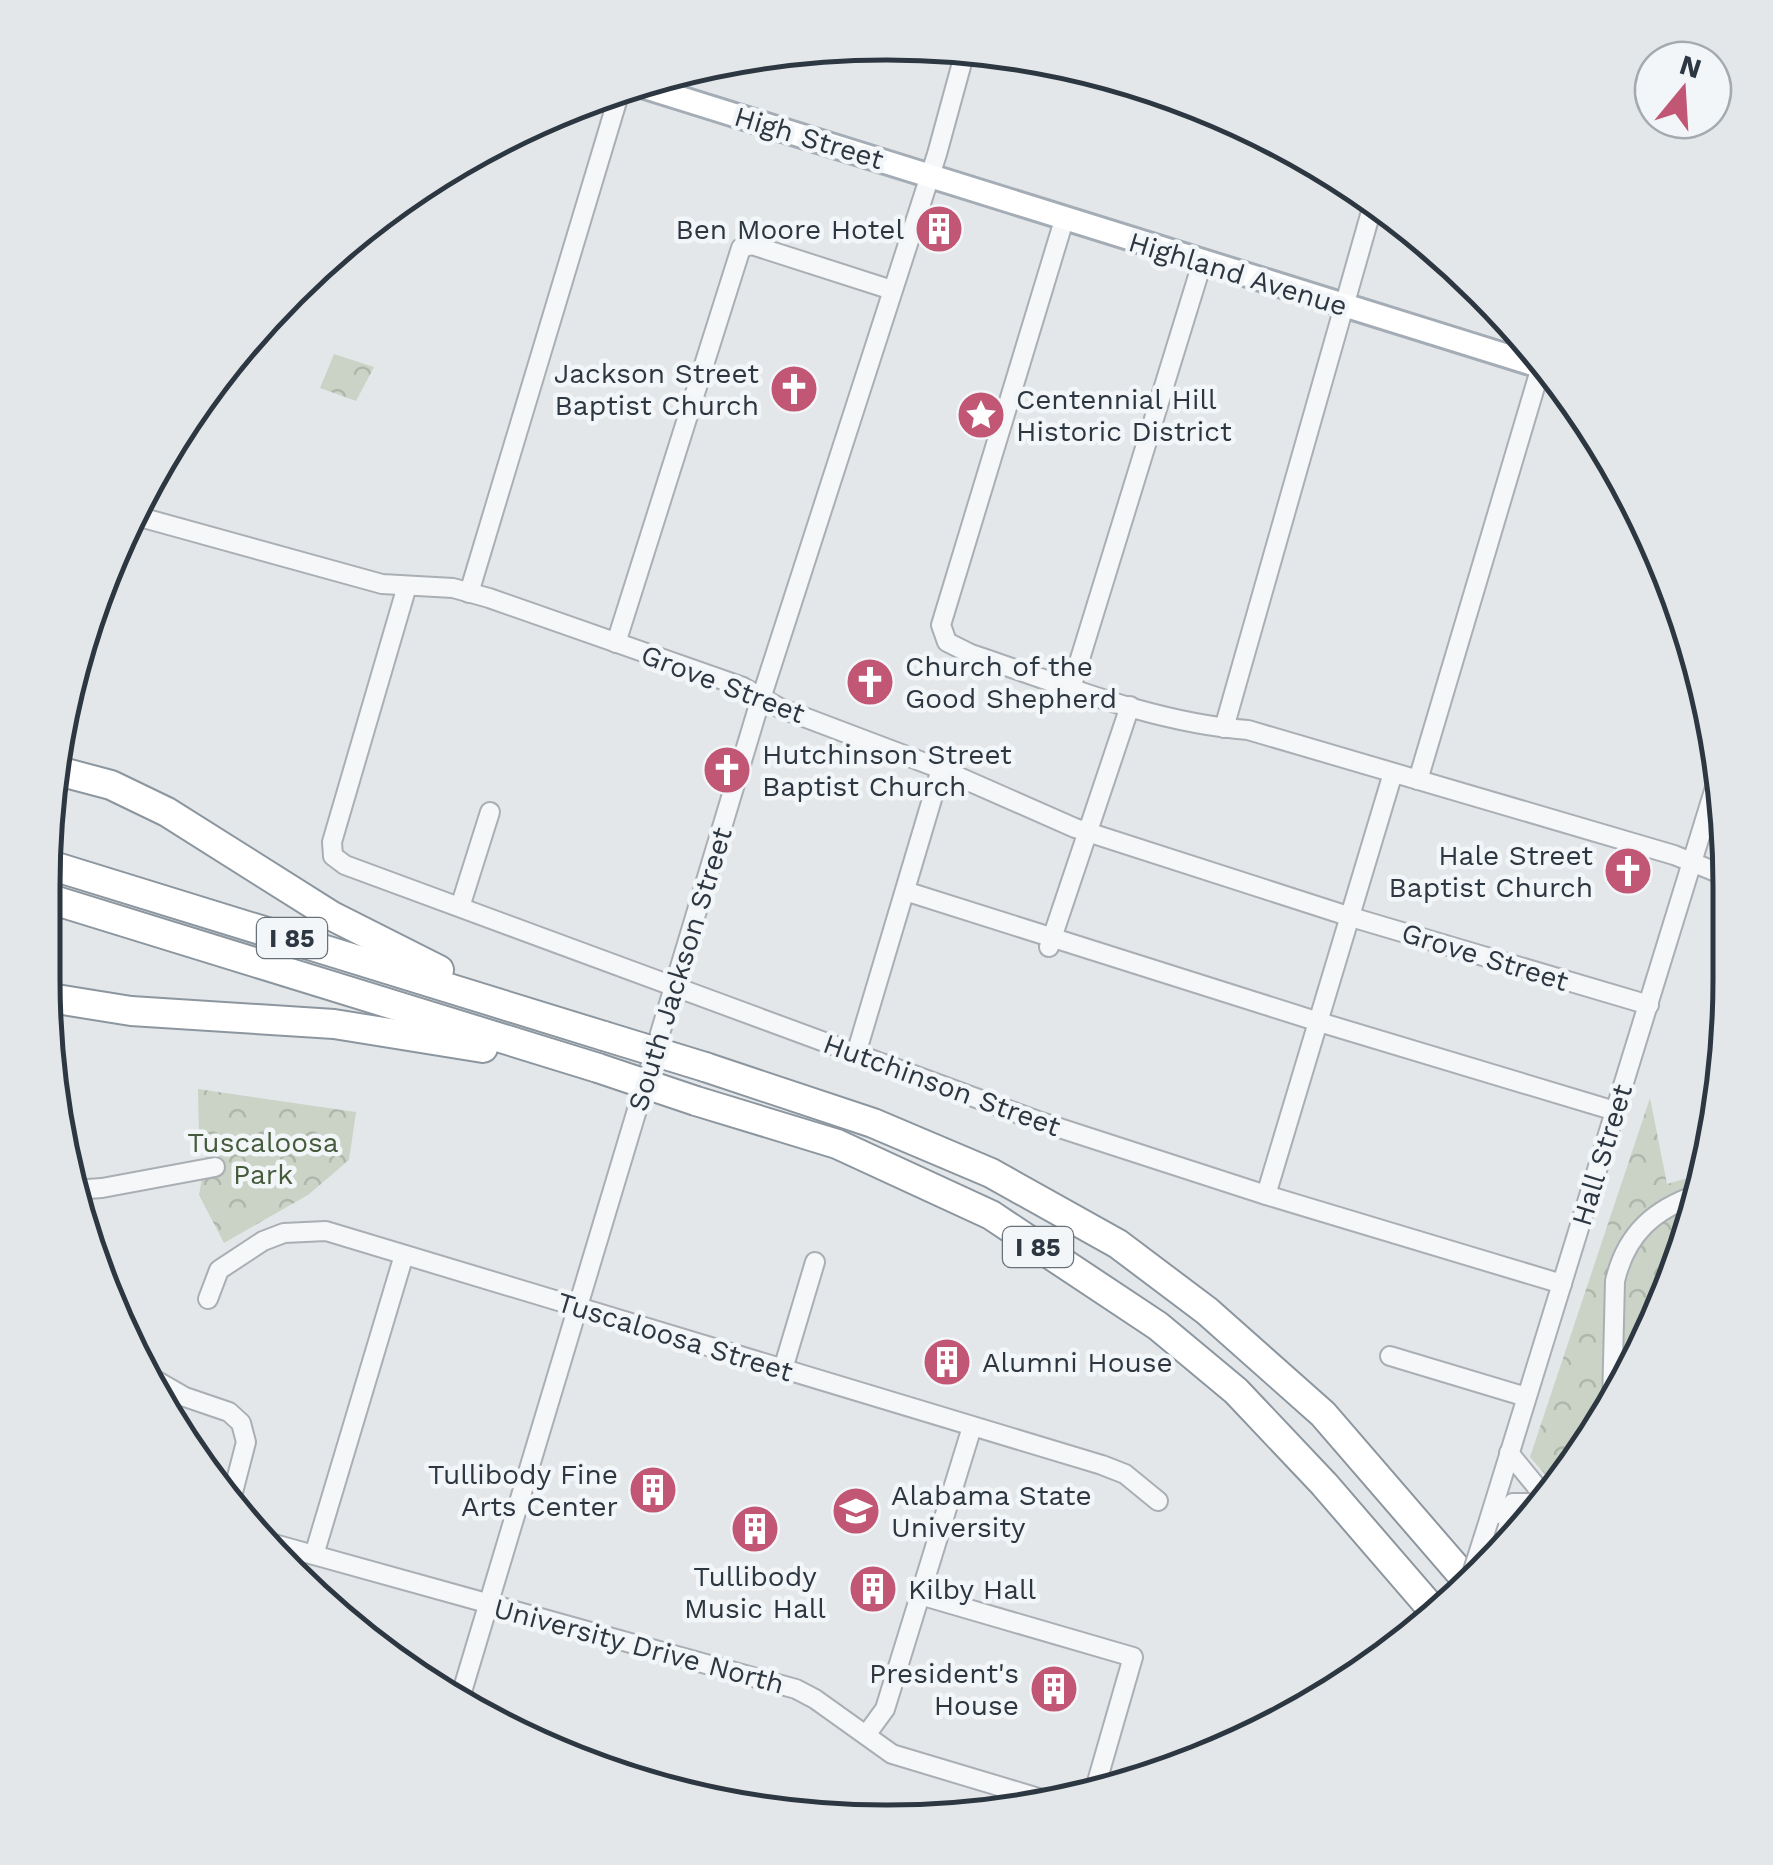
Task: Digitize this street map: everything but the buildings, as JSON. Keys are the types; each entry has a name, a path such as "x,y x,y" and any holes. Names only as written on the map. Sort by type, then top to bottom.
{"highway":[{"path":"71,755 112,785 212,838 332,916 532,1013"},
{"path":"68,774 112,785"},
{"name":"I 85","path":"61,868 873,1122 991,1173 1118,1244 1207,1311 1323,1414 1460,1573"},
{"name":"I 85","path":"60,902 837,1144 974,1206 1158,1326 1236,1392 1324,1484 1427,1603"},
{"path":"61,1000 131,1011 368,1028 598,1068"}],"main road":[{"name":"High Street","path":"658,93 930,174"},
{"name":"Highland Avenue","path":"930,174 1064,220 1522,358"}],"street":[{"name":"South Jackson Street","path":"463,1688 673,987 961,64"},
{"path":"469,593 619,105"},
{"path":"1224,728 1370,216"},
{"path":"1064,220 941,625 946,642 971,654 1130,706 1204,727 1248,730 1712,870"},
{"path":"616,643 741,248 752,245 892,290"},
{"path":"1072,688 1202,263"},
{"path":"1418,780 1539,380"},
{"name":"Grove Street","path":"146,519 382,584 469,593 743,688 780,708 941,769 1087,832 1351,917 1648,1005"},
{"name":"Hutchinson Street","path":"408,586 332,842 334,856 345,866 1041,1122 1562,1284"},
{"path":"1050,942 1130,706"},
{"path":"856,1054 941,769"},
{"path":"1266,1195 1393,773"},
{"name":"Hall Street","path":"1478,1556 1709,809"},
{"path":"460,908 490,812"},
{"path":"905,891 1050,942 1616,1111"},
{"path":"87,1189 215,1167"},
{"path":"1613,1372 1619,1264 1630,1240 1656,1212 1682,1201"},
{"name":"Tuscaloosa Street","path":"208,1299 219,1270 263,1240 284,1232 326,1231 1125,1474 1158,1501"},
{"path":"314,1555 404,1254"},
{"path":"783,1369 815,1262"},
{"path":"1390,1356 1526,1398"},
{"path":"169,1388 230,1412 241,1423 246,1442 235,1486"},
{"path":"866,1736 885,1709 972,1427"},
{"path":"1509,1453 1537,1488"},
{"name":"Hall Street","path":"1482,1542 1513,1503 1525,1503"},
{"name":"University Drive North","path":"288,1548 796,1690 815,1699 892,1754 1023,1793"},
{"path":"920,1595 1133,1657 1098,1777"}],"green space":[{"path":"334,354 374,367 356,401 320,388"},
{"name":"Tuscaloosa Park","path":"198,1089 356,1112 349,1160 308,1195 224,1243 199,1195 206,1156 199,1137"},
{"path":"1650,1098 1667,1184 1688,1178 1669,1244 1628,1344 1574,1438 1546,1476 1530,1457"}],"place":[{"name":"Ben Moore Hotel","path":"939,229"},
{"name":"Jackson Street Baptist Church","path":"794,389"},
{"name":"Centennial Hill Historic District","path":"981,415"},
{"name":"Church of the Good Shepherd","path":"870,682"},
{"name":"Hutchinson Street Baptist Church","path":"727,770"},
{"name":"Hale Street Baptist Church","path":"1628,871"},
{"name":"Alumni House","path":"947,1362"},
{"name":"Tullibody Fine Arts Center","path":"653,1490"},
{"name":"Alabama State University","path":"856,1511"},
{"name":"Tullibody Music Hall","path":"755,1529"},
{"name":"Kilby Hall","path":"873,1589"},
{"name":"President's House","path":"1054,1689"}]}
